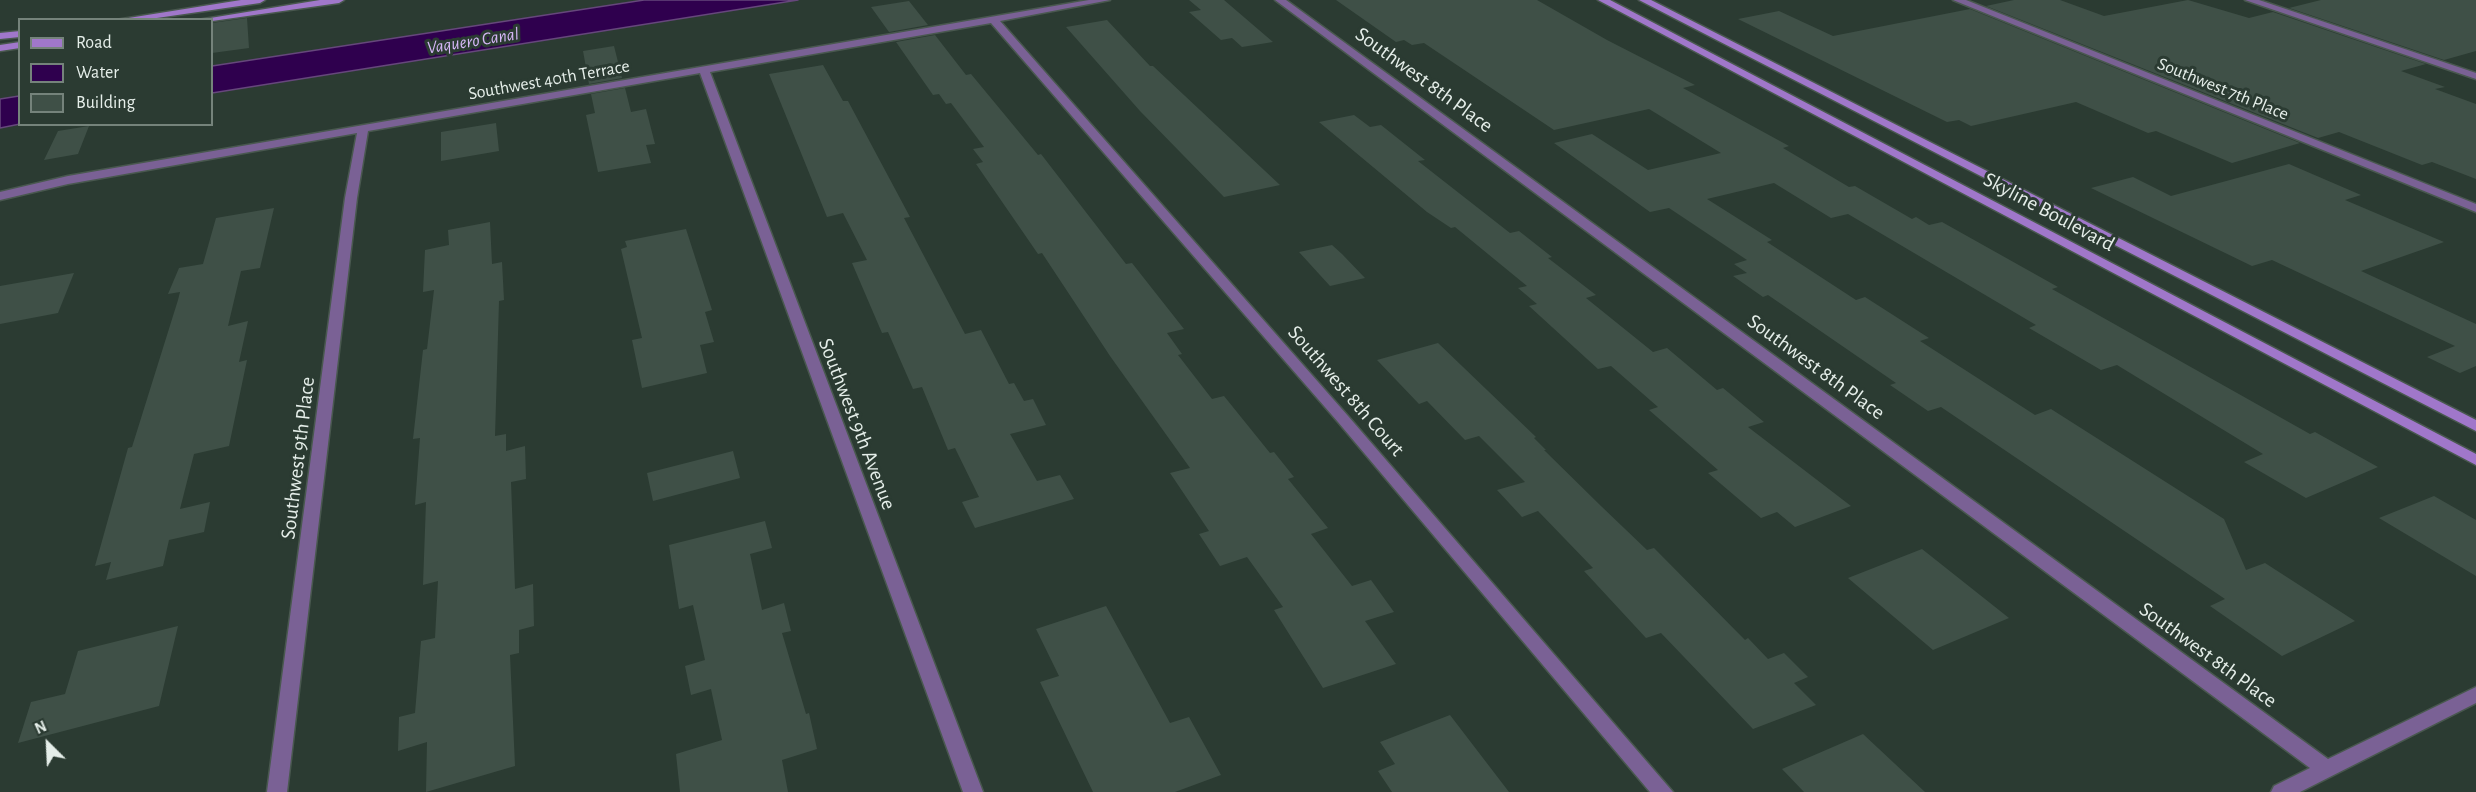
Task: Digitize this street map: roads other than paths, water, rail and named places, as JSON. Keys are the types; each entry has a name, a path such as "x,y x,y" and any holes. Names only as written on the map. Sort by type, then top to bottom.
{"street":[{"path":"134,18 260,0"},
{"path":"213,18 319,1 339,0"},
{"name":"Southwest 40th Terrace","path":"0,196 68,180 1105,0"},
{"name":"Southwest 8th Place","path":"1280,0 2327,769"},
{"name":"Skyline Boulevard","path":"1603,0 2476,460"},
{"name":"Skyline Boulevard","path":"1644,0 2476,426"},
{"name":"Southwest 7th Place","path":"1958,0 2476,208"},
{"path":"2250,0 2476,76"},
{"name":"Southwest 8th Court","path":"994,20 1351,428 1663,792"},
{"path":"0,36 18,34"},
{"path":"0,48 18,45"},
{"name":"Southwest 9th Avenue","path":"704,70 973,792"},
{"name":"Southwest 9th Place","path":"277,792 351,198 363,129"},
{"path":"2281,792 2476,694"}],"water":[{"name":"Vaquero Canal","path":"644,0 798,0 213,93 213,66"},
{"path":"18,96 18,124 0,128 0,99"}]}
